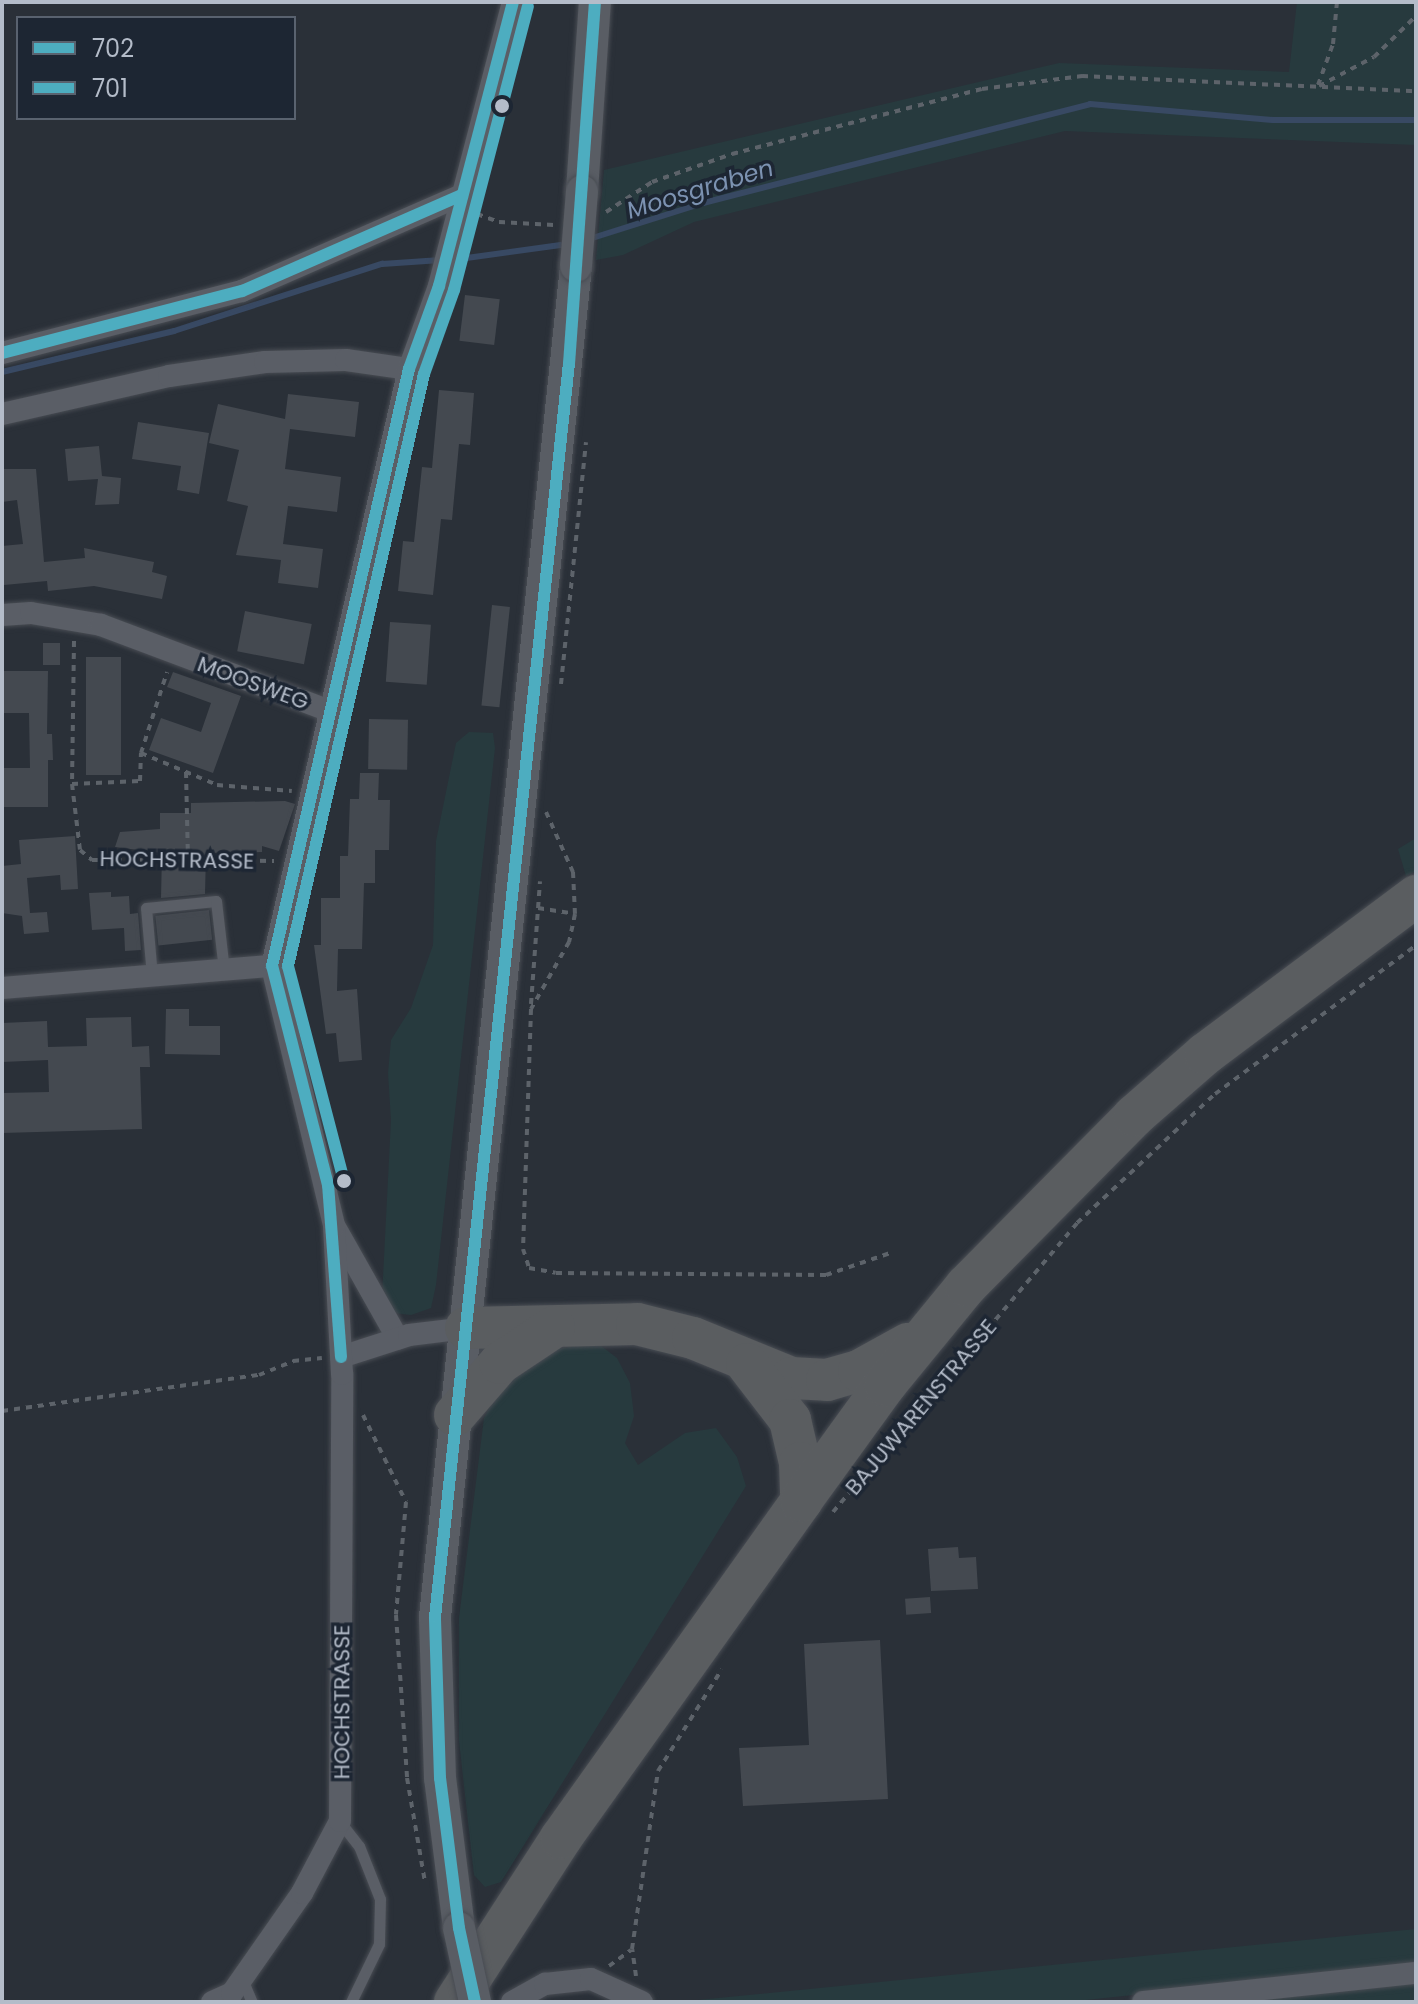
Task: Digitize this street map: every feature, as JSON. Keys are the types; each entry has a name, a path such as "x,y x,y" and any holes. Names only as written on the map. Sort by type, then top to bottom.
{"highway":[{"path":"455,2002 561,1838 813,1512 927,1334 1020,1227 1134,1116 1279,996 1416,896"},
{"path":"466,1328 637,1324 693,1338 747,1364 791,1378 827,1380 859,1371 927,1334"},
{"path":"455,1415 500,1363 554,1327"},
{"path":"747,1364 790,1420 813,1512"}],"main road":[{"path":"475,2002 459,1928 440,1778 435,1617 455,1415 524,906 576,266 591,203 595,2"}],"street":[{"name":"HOCHSTRASSE","path":"212,2002 232,1993 302,1893 340,1821 342,1365 334,1225 272,966 409,369 439,286 451,238 468,204 513,2"},
{"path":"2,353 242,291 468,204"},
{"path":"2,414 169,376 265,362 346,360 409,369"},
{"name":"MOOSWEG","path":"2,615 75,618 332,712"},
{"path":"2,988 272,966"},
{"path":"334,1225 398,1339"},
{"path":"342,1365 398,1339 466,1328"},
{"path":"1143,2002 1416,1973"},
{"path":"512,2002 545,1984 591,1979 641,2000"}],"lane":[{"path":"152,976 146,908 216,901 224,970"},
{"path":"340,1821 359,1846 380,1899 379,1944 351,2002"},
{"path":"242,1978 252,2002"}],"path":[{"path":"1318,87 1333,44 1337,2"},
{"path":"1318,87 1374,57 1416,16"},
{"path":"591,203 732,154 982,89 1082,76 1416,91"},
{"path":"468,204 542,227 563,223"},
{"path":"559,699 586,437"},
{"path":"72,784 75,618"},
{"name":"MOOSWEG","path":"72,784 140,781 141,753 173,654"},
{"path":"141,753 217,785 314,792"},
{"path":"186,772 188,861"},
{"name":"HOCHSTRASSE","path":"72,784 80,850 92,860 297,861"},
{"path":"531,1009 569,942 575,914 573,872 545,810 544,824"},
{"path":"541,866 524,906 531,1009 523,1249 529,1268 556,1273 826,1275 893,1252"},
{"path":"524,906 575,914"},
{"name":"BAJUWARENSTRASSE","path":"813,1512 1077,1223 1215,1094 1416,945"},
{"path":"2,1411 259,1375 293,1361 342,1365 406,1502 396,1615 407,1778 426,1888"},
{"path":"641,2000 632,1949 658,1771 725,1663"}],"green space":[{"path":"1297,2 1416,2 1416,145 1065,131 694,222 623,255 596,260 604,170 1059,63 1289,72"},
{"path":"469,732 493,733 495,748 436,1285 431,1308 411,1315 393,1313 382,1297 391,1120 388,1073 391,1040 411,1008 433,945 436,841 456,743"},
{"path":"1416,838 1416,871 1406,876 1398,849"},
{"path":"596,1342 617,1358 630,1383 634,1416 625,1443 638,1465 685,1433 716,1428 737,1457 746,1486 501,1882 485,1887 474,1875 459,1741 459,1618 484,1418 508,1372 541,1352"},
{"path":"1416,1929 1416,1965 1067,2002 678,2002"},
{"path":"1416,1982 1416,2002 1200,2002"}],"building":[{"path":"465,295 500,299 494,345 459,341"},
{"path":"439,390 474,393 470,445 459,444 452,520 441,519 433,595 398,591 403,541 414,542 422,467 432,468"},
{"path":"288,394 359,402 355,437 290,429 285,469 341,477 337,512 288,506 283,544 323,549 318,588 278,583 281,560 236,555 248,506 227,501 239,450 209,443 218,404 285,419"},
{"path":"138,422 209,433 199,494 177,490 181,466 132,459"},
{"path":"99,446 102,476 121,478 119,504 95,505 98,479 68,481 65,449"},
{"path":"2,469 36,469 44,562 85,558 84,548 154,562 152,572 167,576 162,599 94,586 48,591 47,581 4,585 2,546 23,544 17,500 2,502"},
{"path":"492,605 510,607 499,707 481,705"},
{"path":"245,611 312,624 304,664 237,651"},
{"path":"390,622 431,625 427,685 386,682"},
{"path":"43,643 60,643 60,665 43,665"},
{"path":"86,657 121,657 121,775 86,775"},
{"path":"2,671 48,671 47,734 52,734 53,760 48,760 48,807 2,807 2,768 30,768 29,713 2,713"},
{"path":"173,672 241,696 213,773 149,750 161,718 201,732 211,703 167,687"},
{"path":"369,719 408,720 407,770 368,769"},
{"path":"360,773 379,773 378,800 390,800 389,850 375,850 375,883 364,883 362,949 338,949 337,991 357,989 362,1060 339,1062 336,1033 326,1034 314,945 321,945 321,898 340,898 340,856 348,856 350,799 359,799"},
{"path":"285,801 295,804 279,851 262,846 262,852 206,853 205,894 161,898 162,853 115,847 120,832 160,829 160,813 191,813 191,803"},
{"path":"75,836 78,889 61,890 60,875 27,878 30,913 47,912 49,932 24,934 22,916 2,913 2,866 21,864 19,840"},
{"path":"111,892 111,897 129,896 130,914 138,913 141,950 125,951 124,928 92,930 89,893"},
{"path":"209,910 212,940 158,945 155,916"},
{"path":"166,1009 189,1009 189,1026 220,1026 220,1055 165,1054"},
{"path":"131,1017 132,1047 149,1046 150,1067 140,1067 142,1129 2,1133 2,1093 49,1092 48,1060 2,1062 2,1023 47,1021 48,1047 87,1046 86,1018"},
{"path":"958,1547 959,1558 976,1557 978,1589 931,1591 928,1549"},
{"path":"930,1597 931,1613 906,1615 905,1599"},
{"path":"880,1640 888,1799 743,1806 739,1748 809,1745 804,1644"}],"waterway":[{"name":"Moosgraben","path":"586,240 703,203 1090,104 1273,120 1416,120"},
{"name":"Moosgraben","path":"452,260 568,244"},
{"name":"Moosgraben","path":"2,372 174,331 382,264 441,260"}],"transit line":[{"name":"702","path":"341,1357 328,1185 272,966 409,369 439,286 513,2"},
{"name":"702","path":"475,2002 459,1928 440,1778 435,1617 569,364 595,2"},
{"name":"701","path":"344,1181 288,966 424,374 454,290 528,6"},
{"name":"702","path":"2,353 242,291 462,195"}]}
